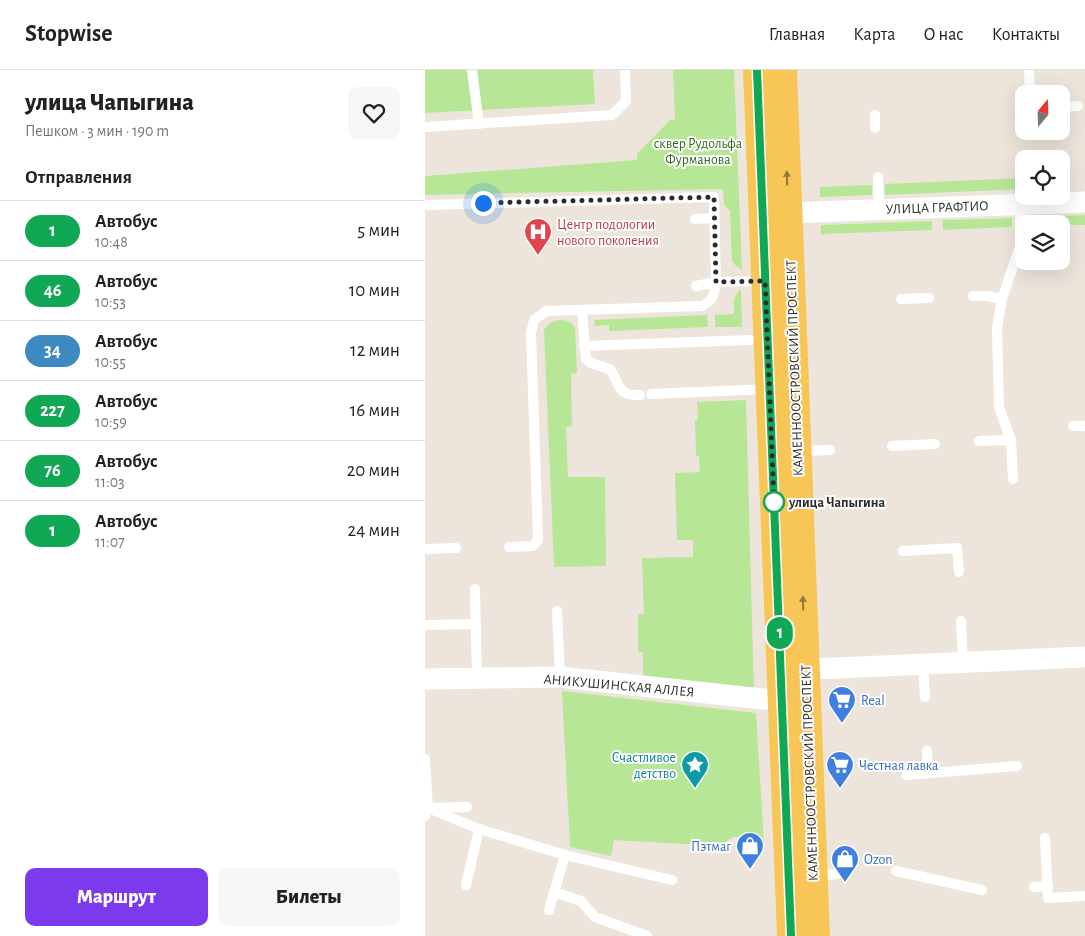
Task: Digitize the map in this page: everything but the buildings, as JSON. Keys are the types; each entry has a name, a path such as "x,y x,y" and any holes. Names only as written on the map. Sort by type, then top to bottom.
{"main road":[{"name":"КАМЕННООСТРОВСКИЙ ПРОСПЕКТ","path":"757,70 770,389 793,670 825,875 816,936"},
{"name":"КАМЕННООСТРОВСКИЙ ПРОСПЕКТ","path":"783,70 798,452 793,670 782,699 791,936"}],"street":[{"name":"УЛИЦА ГРАФТИО","path":"788,213 1015,202"},
{"name":"УЛИЦА ГРАФТИО","path":"1070,202 1085,202"},
{"path":"793,670 1085,657"},
{"name":"АНИКУШИНСКАЯ АЛЛЕЯ","path":"425,679 560,677 761,699 782,699"}],"lane":[{"path":"472,70 479,124"},
{"path":"425,127 612,115 626,101 625,70"},
{"path":"1029,70 1030,85"},
{"path":"1070,106 1078,106"},
{"path":"875,115 875,128"},
{"path":"878,177 879,210"},
{"path":"425,205 714,197 716,282 715,293 711,302 702,306 546,310 533,320 531,333 538,540 533,546 509,547"},
{"path":"695,219 714,218"},
{"path":"1013,480 1011,440 999,407 997,328 1002,299 1015,261"},
{"path":"697,286 716,282 765,281"},
{"path":"973,296 1002,299"},
{"path":"901,299 929,298"},
{"path":"582,310 586,359 591,363 610,369 621,391 629,395 770,389"},
{"path":"584,346 750,340"},
{"path":"1073,426 1085,426"},
{"path":"979,441 1011,440"},
{"path":"892,446 935,444"},
{"path":"798,452 830,450"},
{"path":"425,549 456,548"},
{"path":"903,550 957,548 959,572"},
{"path":"475,589 477,679"},
{"path":"557,611 560,677"},
{"path":"961,621 963,662"},
{"path":"425,625 476,624"},
{"path":"923,664 925,697"},
{"path":"927,751 928,773"},
{"path":"425,759 427,812"},
{"path":"906,775 1017,766"},
{"path":"427,812 467,807"},
{"path":"427,812 565,854 672,880"},
{"path":"466,885 479,829"},
{"path":"1045,838 1048,898 1085,896"},
{"path":"549,910 565,854"},
{"path":"896,871 982,890"},
{"path":"1034,887 1047,886"},
{"path":"554,892 581,901 595,917 647,936"}],"green space":[{"path":"425,70 593,70 595,104 425,113"},
{"name":"сквер Рудольфа Фурманова","path":"673,70 734,70 742,270 732,261 730,211 724,205 723,189 425,195 425,176 637,160 637,154 670,120 675,120"},
{"path":"1015,178 1015,189 885,195 885,184"},
{"path":"872,185 872,195 820,197 820,187"},
{"path":"1085,215 1085,225 1070,225 1070,216"},
{"path":"1012,218 1012,227 943,230 943,220"},
{"path":"932,221 932,230 821,234 821,225"},
{"path":"741,289 742,327 715,327 715,315 734,314 735,297"},
{"path":"707,315 708,327 609,331 609,325 595,326 594,320"},
{"path":"559,320 568,321 575,328 577,373 571,374 572,426 566,427 568,477 605,477 606,566 554,567 544,330 550,323"},
{"path":"746,400 754,693 643,679 643,652 638,652 638,614 644,614 642,558 693,557 693,540 677,540 675,473 700,472 699,457 696,455 695,421 698,418 697,402"},
{"path":"562,691 756,713 764,844 752,845 741,837 730,839 724,846 614,840 611,856 570,847"}],"bus line":[{"name":"1","path":"757,70 791,936"}],"place":[{"name":"Центр подологии нового поколения","path":"538,256"},
{"name":"улица Чапыгина","path":"774,502"},
{"name":"Real","path":"842,724"},
{"name":"Счастливое детство","path":"695,789"},
{"name":"Честная лавка","path":"840,789"},
{"name":"Пэтмаг","path":"750,870"},
{"name":"Ozon","path":"845,883"}],"route":[{"path":"483,203 714,197 716,282 765,281 774,502"}]}
